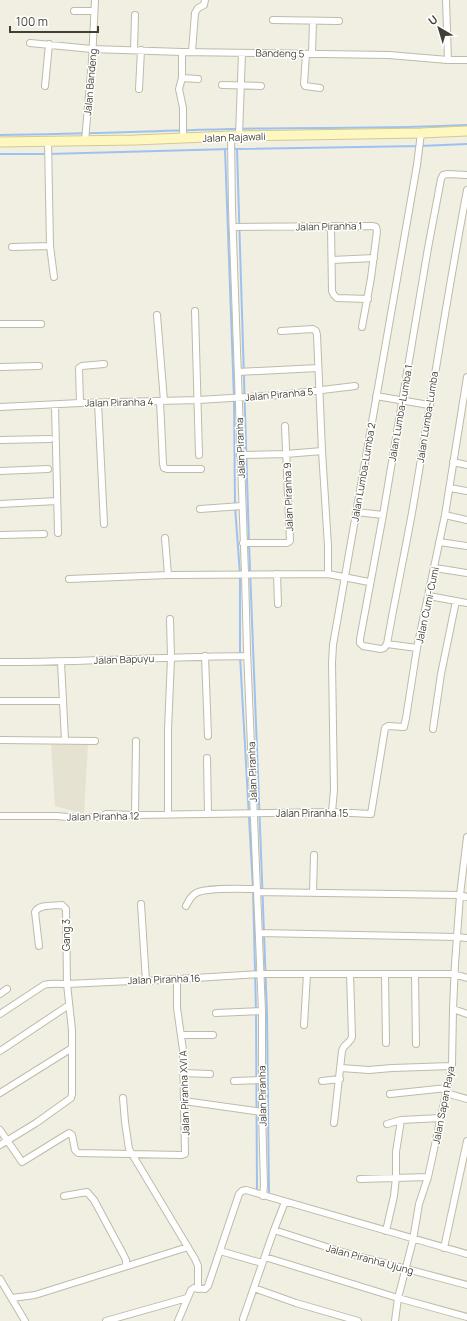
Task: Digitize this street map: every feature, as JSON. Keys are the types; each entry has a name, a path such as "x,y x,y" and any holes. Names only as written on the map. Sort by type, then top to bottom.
{"main road":[{"name":"Jalan Rajawali","path":"0,142 235,136 421,134 467,131"}],"street":[{"name":"Jalan Bandeng","path":"85,141 95,0"},
{"path":"192,52 195,13 198,8 204,5 205,0"},
{"path":"446,0 448,60"},
{"path":"74,11 94,11"},
{"path":"134,50 135,15"},
{"path":"273,20 340,21"},
{"path":"313,21 304,84 305,86 320,88"},
{"name":"Bandeng 5","path":"30,43 92,49 389,55 448,60 467,60"},
{"path":"46,86 49,44"},
{"path":"139,89 141,50"},
{"path":"182,52 182,78 179,89 182,108 183,138"},
{"name":"Jalan Piranha","path":"242,53 235,136 233,227 247,656 261,974 263,1196"},
{"path":"182,78 198,79"},
{"path":"222,85 261,86"},
{"name":"Jalan Lumba-Lumba 2","path":"332,812 334,790 332,654 344,576 417,165 421,134"},
{"path":"48,141 50,246 54,277"},
{"name":"Jalan Lumba-Lumba 1","path":"387,644 381,649 363,646 360,643 370,582 441,179 443,175 448,174 467,175"},
{"name":"Jalan Lumba-Lumba","path":"387,644 467,190"},
{"path":"331,226 332,291 334,296 337,298 368,298"},
{"name":"Jalan Piranha 1","path":"233,227 376,227 377,231 374,258 362,327"},
{"path":"12,247 50,246"},
{"path":"332,260 374,258"},
{"path":"195,311 199,455"},
{"path":"157,315 162,401 162,451 164,468 201,469"},
{"path":"0,324 41,324"},
{"path":"281,331 316,330 328,546 328,574"},
{"path":"80,403 78,368 82,366 104,364"},
{"path":"0,366 39,366"},
{"path":"238,372 318,368"},
{"name":"Jalan Cumi-Cumi","path":"371,814 385,728 388,726 404,727 406,718 418,648 450,488 453,462 466,394 467,377"},
{"name":"Jalan Piranha 5","path":"238,398 319,391 355,386"},
{"path":"376,396 429,405"},
{"name":"Jalan Piranha 4","path":"0,407 238,398"},
{"path":"98,403 104,524"},
{"path":"55,405 58,533"},
{"path":"285,426 286,454"},
{"path":"0,440 50,439"},
{"path":"240,454 286,454 322,451"},
{"name":"Jalan Piranha 9","path":"243,543 287,543 290,541 286,454"},
{"path":"453,462 467,464"},
{"path":"0,471 48,469"},
{"path":"450,488 467,491"},
{"path":"0,504 57,501"},
{"path":"200,509 242,506"},
{"path":"356,512 383,515"},
{"path":"445,515 467,520"},
{"path":"0,535 44,534"},
{"path":"165,538 168,575"},
{"path":"439,542 467,546"},
{"path":"435,568 467,573"},
{"path":"277,574 278,604"},
{"path":"69,579 168,575 328,574 370,582"},
{"path":"429,596 467,603"},
{"path":"433,729 441,674 456,602"},
{"path":"168,814 168,730 171,658 170,619"},
{"path":"387,644 418,648"},
{"path":"206,656 208,736"},
{"name":"Jalan Bapuyu","path":"0,662 61,662 206,656 247,656"},
{"path":"61,662 65,740"},
{"path":"0,701 63,701"},
{"path":"0,740 95,740"},
{"path":"135,815 136,741"},
{"path":"207,758 208,814"},
{"name":"Jalan Piranha 15","path":"254,813 332,812 371,814"},
{"name":"Jalan Piranha 12","path":"0,816 57,816 78,818 100,817 106,814 254,813"},
{"name":"Jalan Sapan Raya","path":"395,1321 398,1298 413,1240 419,1204 428,1177 452,1066 452,1009 454,974 460,895 467,837"},
{"path":"313,893 314,855"},
{"path":"186,906 191,897 198,892 208,890 460,895 467,897"},
{"path":"141,904 146,981"},
{"name":"Gang 3","path":"40,946 35,912 36,908 41,906 62,905 66,909 67,984"},
{"path":"259,933 467,938"},
{"name":"Jalan Piranha 16","path":"0,1014 44,985 50,983 53,985 261,974 454,974 467,978"},
{"path":"304,1024 307,974"},
{"path":"334,1123 340,1080 342,1048 350,1043 352,1038 350,974"},
{"path":"385,974 386,1043"},
{"path":"415,974 416,1044"},
{"name":"Jalan Piranha XVI A","path":"133,1155 185,1154 181,1035 177,1008 178,979"},
{"path":"0,1145 72,1098 72,1048 67,984"},
{"path":"0,994 7,989"},
{"path":"0,1052 69,1005"},
{"path":"452,1009 467,1014"},
{"path":"216,1013 262,1010"},
{"path":"181,1035 213,1035"},
{"path":"0,1093 72,1048"},
{"path":"341,1068 369,1070 452,1066"},
{"path":"183,1073 210,1074"},
{"path":"234,1081 262,1080"},
{"path":"322,1081 340,1080"},
{"path":"390,1094 446,1091 467,1099"},
{"path":"123,1098 129,1148 198,1266 198,1289"},
{"path":"184,1101 262,1112"},
{"path":"387,1124 401,1120 441,1118"},
{"path":"386,1232 394,1196 396,1152 401,1120"},
{"path":"0,1130 22,1162 69,1133 72,1135 75,1150 78,1153 133,1155"},
{"path":"444,1248 465,1161 467,1142"},
{"path":"360,1178 428,1177"},
{"path":"178,1321 191,1290 194,1288 205,1289 208,1286 239,1194 246,1190 413,1240 467,1254"},
{"path":"64,1196 85,1192 90,1194 126,1260 126,1266"},
{"path":"243,1319 285,1202"},
{"name":"Jalan Piranha Ujung","path":"274,1230 339,1251 467,1286"},
{"path":"12,1298 35,1295 188,1247"},
{"path":"220,1251 263,1260 467,1317"},
{"path":"0,1279 25,1321"},
{"path":"254,1288 296,1303 358,1321"},
{"path":"106,1321 187,1298"}],"shaded area":[{"path":"88,744 84,814 55,806 51,745"}],"waterway":[{"path":"0,135 467,125"},
{"path":"235,149 467,144"},
{"path":"225,149 234,398 235,507 240,574 240,656 253,889 256,1011 257,1190"},
{"path":"0,154 231,149"},
{"path":"237,149 249,543 267,1014 269,1194"}]}
